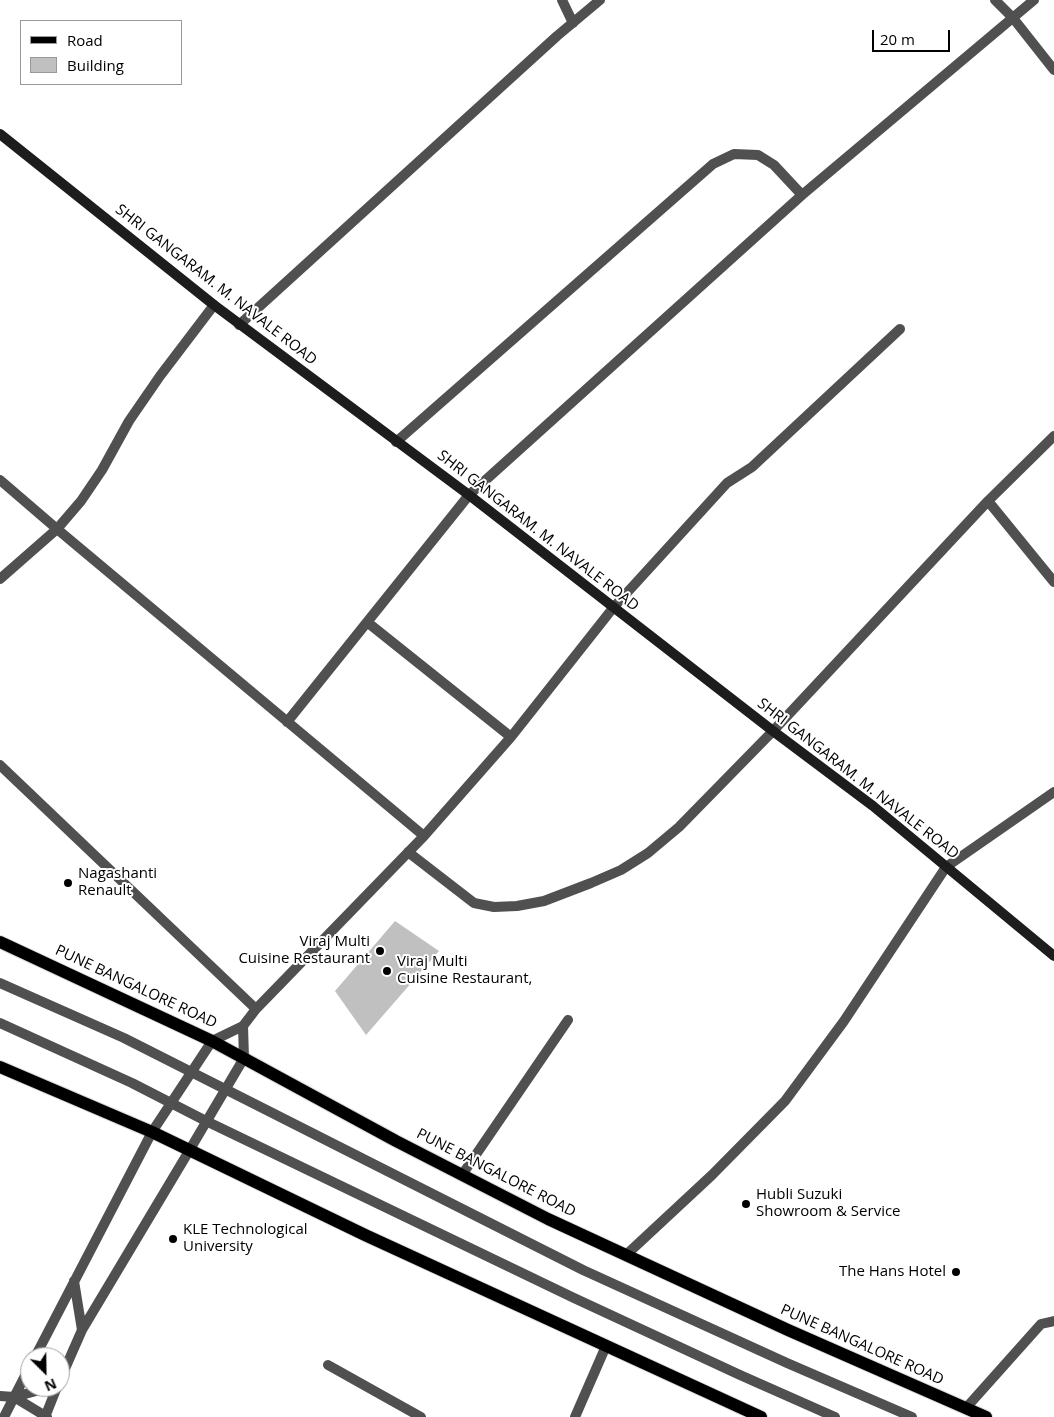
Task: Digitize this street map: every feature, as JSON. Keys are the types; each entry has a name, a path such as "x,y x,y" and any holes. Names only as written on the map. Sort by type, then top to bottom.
{"main road":[{"name":"SHRI GANGARAM. M. NAVALE ROAD","path":"0,134 214,306 469,496 773,732 873,806 1054,956"},
{"name":"PUNE BANGALORE ROAD","path":"0,942 212,1041 548,1219 788,1330 986,1417"},
{"path":"0,1067 152,1132 365,1235 761,1417"}],"street":[{"path":"562,0 572,23"},
{"path":"239,325 572,23 600,0"},
{"path":"995,0 1013,18 1054,70"},
{"path":"287,722 469,496 802,195 1034,0"},
{"path":"396,442 713,164 734,154 758,155 774,166 802,195"},
{"path":"0,579 57,529 81,501 160,376 214,306"},
{"path":"40,1347 152,1132 212,1041 243,1026 256,1009 424,836 511,737 613,608 726,483 752,467 900,329"},
{"path":"408,852 474,903 494,907 517,906 544,900 621,870 648,853 679,827 773,732 988,501 1054,436"},
{"path":"0,480 424,836"},
{"path":"988,501 1054,582"},
{"path":"367,622 511,737"},
{"path":"0,765 256,1009"},
{"path":"626,1255 712,1175 785,1101 844,1021 946,867 1054,792"},
{"path":"0,983 124,1038 226,1088 583,1270 787,1363 912,1417"},
{"path":"462,1175 568,1020"},
{"path":"0,1023 90,1062 172,1102 206,1121 583,1302 835,1417"},
{"path":"70,1357 82,1330 244,1058 243,1026"},
{"path":"74,1281 82,1330"},
{"path":"966,1408 1041,1324 1054,1321"},
{"path":"574,1417 606,1346"},
{"path":"328,1365 421,1417"},
{"path":"4,1417 20,1385"},
{"path":"0,1396 20,1395"},
{"path":"14,1397 46,1416 53,1397"}],"building":[{"name":"Viraj Multi Cuisine Restaurant,","path":"395,921 439,951 366,1035 335,991"}],"place":[{"name":"Nagashanti Renault","path":"68,883"},
{"name":"Viraj Multi Cuisine Restaurant","path":"380,951"},
{"name":"Viraj Multi Cuisine Restaurant,","path":"387,971"},
{"name":"Hubli Suzuki Showroom & Service","path":"746,1204"},
{"name":"KLE Technological University","path":"173,1239"},
{"name":"The Hans Hotel","path":"956,1272"}]}
